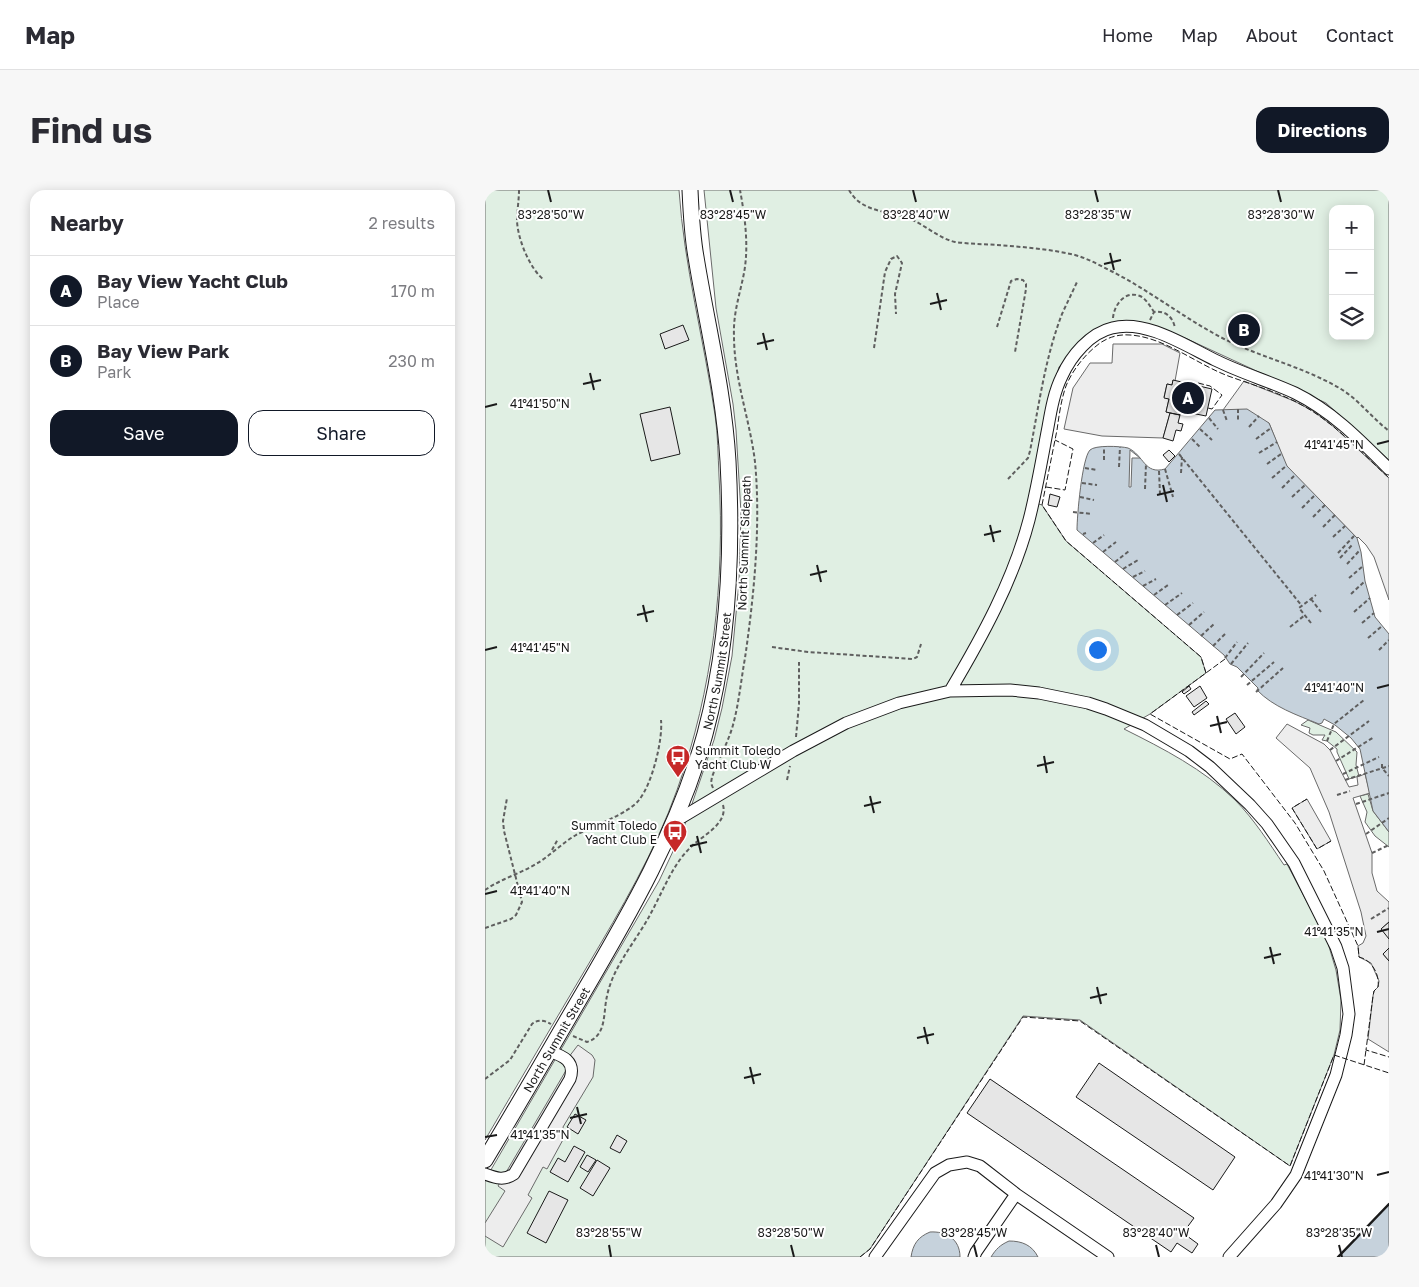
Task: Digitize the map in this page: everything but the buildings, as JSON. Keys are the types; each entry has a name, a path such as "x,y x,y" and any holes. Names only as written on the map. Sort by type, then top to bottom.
{"main road":[{"name":"North Summit Street","path":"485,1160 619,933 654,866 687,788 704,734 718,673 726,613 730,529 727,458 723,401 695,254 690,190"}],"street":[{"path":"950,691 992,616 1016,560 1029,520 1053,403 1061,377 1073,358 1100,332 1124,326 1148,329 1236,370 1297,394 1339,422 1389,469"},
{"path":"674,822 793,751 846,722 899,704 950,691 1010,690 1039,692 1106,709 1145,725 1175,742 1210,767 1267,824 1294,863 1337,947 1343,968 1349,1014 1347,1035 1336,1075 1296,1175 1277,1204 1229,1257"},
{"path":"485,1174 501,1179 508,1178 514,1174 570,1079 572,1073 570,1064 565,1057 549,1051"},
{"path":"875,1257 935,1173 949,1165 967,1162 980,1166 1108,1257"},
{"path":"974,1257 1017,1194"}],"path":[{"path":"519,190 518,227 530,263 536,273 544,280"},
{"name":"North Summit Sidepath","path":"485,1079 510,1060 532,1024 536,1021 547,1021 581,1041 593,1040 598,1036 602,1029 611,982 644,926 675,866 693,845 722,818 724,810 711,783 735,718 750,628 755,574 755,465 735,358 734,337 734,320 745,271 746,254 745,221 740,190"},
{"path":"849,190 862,205 909,219 947,240 1052,251 1093,262 1127,279 1221,338 1307,373 1341,390 1389,431"},
{"path":"874,348 887,265 897,256 902,263 895,294 896,314"},
{"path":"997,327 1011,281 1023,280 1026,284 1026,289 1015,352"},
{"path":"1008,479 1028,458 1031,451 1045,374 1062,315 1077,282"},
{"path":"1112,328 1113,311 1118,302 1129,295 1145,299 1154,312"},
{"path":"1148,329 1154,312"},
{"path":"1154,312 1164,312 1169,316 1174,324 1176,341"},
{"path":"1223,410 1227,421"},
{"path":"1238,410 1238,422"},
{"path":"1249,427 1259,416"},
{"path":"1209,418 1218,429"},
{"path":"1255,439 1271,428"},
{"path":"1200,429 1212,440"},
{"path":"1192,439 1201,448"},
{"path":"1259,452 1277,442"},
{"path":"1103,460 1104,447"},
{"path":"1119,467 1120,447"},
{"path":"1179,454 1302,606"},
{"path":"1267,464 1281,454"},
{"path":"1181,473 1182,457"},
{"path":"1145,489 1146,464"},
{"path":"1272,478 1287,466"},
{"path":"1085,468 1097,470"},
{"path":"1165,469 1173,497"},
{"path":"1159,471 1160,494"},
{"path":"1281,488 1295,475"},
{"path":"1082,482 1097,485"},
{"path":"1292,497 1305,485"},
{"path":"1302,508 1315,495"},
{"path":"1080,497 1094,500"},
{"path":"1313,517 1325,505"},
{"path":"1073,512 1091,514"},
{"path":"1323,527 1335,515"},
{"path":"1333,537 1345,526"},
{"path":"1093,543 1104,535"},
{"path":"1338,553 1354,536"},
{"path":"1103,552 1116,542"},
{"path":"1340,558 1353,544"},
{"path":"1347,564 1360,550"},
{"path":"1115,562 1129,551"},
{"path":"1123,569 1137,560"},
{"path":"1349,578 1363,566"},
{"path":"1133,577 1145,571"},
{"path":"1143,586 1156,579"},
{"path":"1351,594 1365,581"},
{"path":"1154,595 1168,585"},
{"path":"1165,605 1182,593"},
{"path":"1311,623 1299,608 1316,595"},
{"path":"1354,612 1370,598"},
{"path":"1311,599 1321,612"},
{"path":"1177,615 1193,603"},
{"path":"1189,625 1204,612"},
{"path":"1362,624 1374,614"},
{"path":"1290,627 1305,616"},
{"path":"1201,636 1215,623"},
{"path":"1368,638 1382,626"},
{"path":"1213,646 1226,633"},
{"path":"1379,650 1389,640"},
{"path":"1225,658 1237,642"},
{"path":"1231,664 1248,643"},
{"path":"772,648 913,660 917,657 921,644"},
{"path":"1241,677 1264,653"},
{"path":"787,780 798,720 799,662"},
{"path":"1247,685 1273,662"},
{"path":"1256,692 1283,668"},
{"path":"1327,741 1334,724 1364,700"},
{"path":"485,890 503,879 538,863 574,836 628,809 639,801 659,750 661,720"},
{"path":"1330,750 1369,721"},
{"path":"1336,761 1374,737"},
{"path":"1343,774 1379,757"},
{"path":"1382,768 1383,764"},
{"path":"1345,780 1389,766"},
{"path":"1382,768 1389,776"},
{"path":"1337,795 1350,791"},
{"path":"1355,804 1389,793"},
{"path":"485,928 511,919 518,911 522,902 503,826 507,798"},
{"path":"1366,834 1389,818"},
{"path":"551,852 557,839"},
{"path":"1371,853 1389,845"},
{"path":"1371,919 1389,908"}],"green space":[{"path":"485,190 679,190 685,247 716,423 720,556 718,596 708,675 700,714 689,752 668,813 648,858 625,901 485,1140"},
{"path":"704,190 1389,190 1389,460 1326,403 1185,338 1127,322 1106,324 1085,339 1059,367 1029,501 1042,505 1066,541 1201,657 1206,673 1150,714 1124,729 1196,769 1223,789 1242,807 1284,865 1287,864 1327,940 1336,970 1341,1000 1340,1030 1334,1055 1290,1166 1080,1020 1023,1016 870,1249 860,1257 485,1257 485,1180 659,881 683,830 714,740 732,656 739,582 741,513 733,404 716,308"},
{"path":"1308,720 1336,732 1357,752 1356,765 1359,776 1349,779 1337,749 1327,741 1322,740 1325,735 1313,735 1309,733 1310,728 1301,725"},
{"path":"1368,794 1373,811 1389,832 1389,847 1375,836 1365,822 1367,812 1360,796"}],"shaded area":[{"path":"1113,344 1162,344 1180,353 1175,381 1173,380 1172,385 1167,384 1164,397 1169,399 1166,412 1170,413 1163,438 1102,436 1064,429 1073,388 1090,363 1112,363"},
{"path":"1244,381 1294,401 1313,411 1334,427 1389,478 1389,600 1374,557 1366,545 1286,466 1269,423 1223,410"},
{"path":"1247,409 1269,423 1287,466 1357,538 1365,581 1375,617 1389,634 1389,832 1373,811 1360,749 1351,738 1324,719 1319,724 1286,710 1263,696 1257,690 1258,688 1237,667 1230,664 1224,655 1077,530 1082,475 1090,450 1114,446 1128,448 1138,455 1148,467 1158,470 1165,469 1215,410"},
{"path":"1287,724 1324,744 1330,750 1349,787 1358,785 1357,777 1365,774 1370,793 1353,798 1372,853 1372,873 1377,891 1389,902 1389,922 1382,928 1389,937 1389,948 1383,954 1389,961 1389,1052 1368,1039 1373,996 1379,981 1371,963 1359,957 1358,946 1363,943 1366,936 1361,912 1329,812 1310,768 1276,738"},
{"path":"1307,799 1331,841 1317,849 1292,808"},
{"path":"578,1045 592,1055 595,1060 593,1077 563,1127 565,1136 547,1169 543,1167 528,1195 532,1198 503,1247 485,1236 485,1223 505,1191 498,1186 568,1067 565,1062"},
{"path":"1389,1204 1389,1257 1338,1257"},
{"path":"930,1232 941,1233 951,1237 958,1245 960,1257 911,1257 917,1242 922,1236"},
{"path":"1009,1241 1026,1244 1033,1249 1038,1257 991,1257 1003,1244"}],"pier":[{"path":"1130,450 1140,458 1132,458 1131,487 1129,487"}],"fence":[{"path":"1206,673 1201,657 1066,541 1042,505 1064,391 1079,364 1087,355 1103,341 1120,335 1143,337 1169,346 1219,372 1302,405 1332,426 1389,478"},
{"path":"1198,383 1210,386 1222,395 1212,409 1208,408"},
{"path":"1046,487 1065,490 1073,449 1055,440"},
{"path":"1225,659 1150,714 1230,759 1242,754 1295,823 1324,871 1358,946 1359,957 1368,961 1376,973 1378,987 1374,991 1373,996 1366,1050 1389,1057"},
{"path":"1307,799 1292,808 1317,849 1331,841"},
{"path":"860,1257 870,1249 1023,1017 1080,1021 1290,1166 1334,1055 1389,1073"},
{"path":"1364,1065 1366,1050"}],"wall":[{"path":"1338,1257 1389,1204"}],"place":[{"name":"Bay View Park","path":"1244,330"},
{"name":"Bay View Yacht Club","path":"1188,398"},
{"name":"Summit Toledo Yacht Club W","path":"678,778"},
{"name":"Summit Toledo Yacht Club E","path":"675,853"}]}
